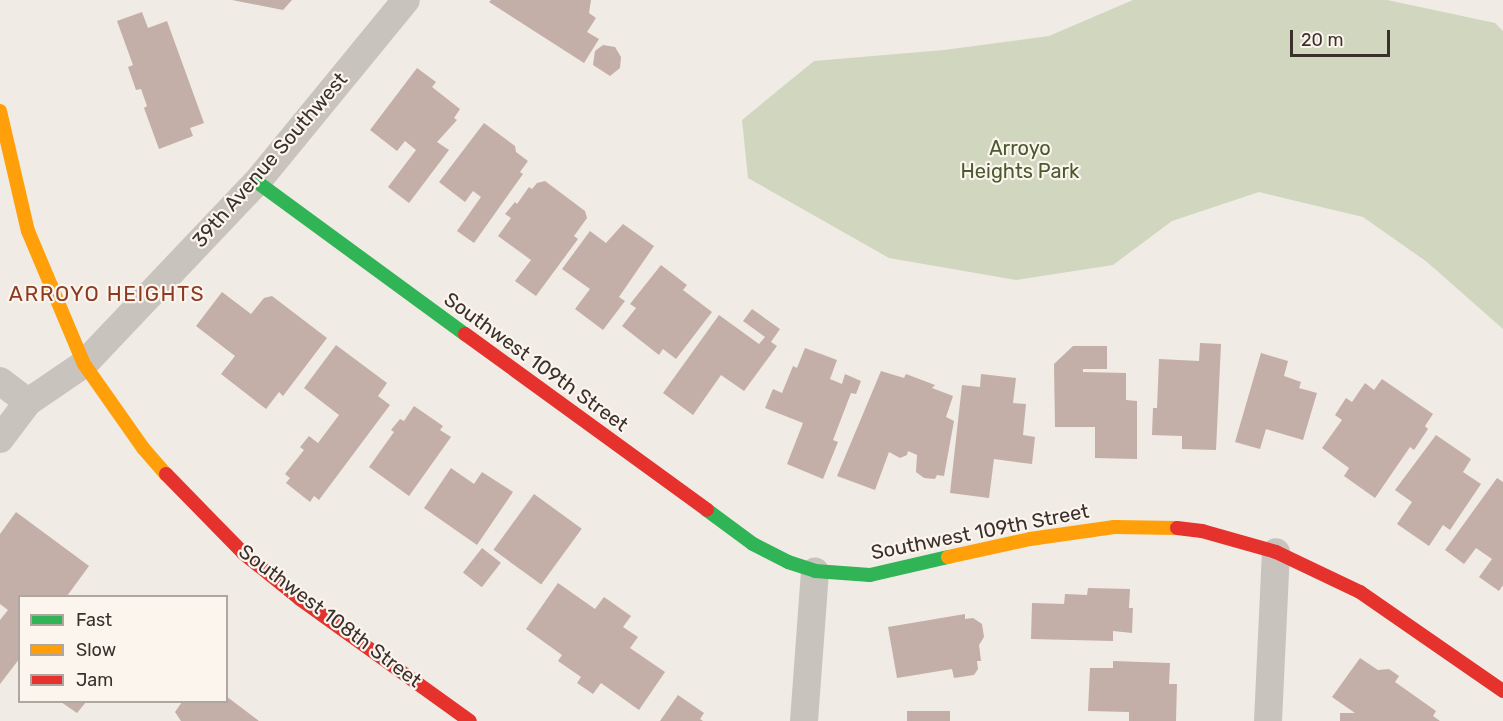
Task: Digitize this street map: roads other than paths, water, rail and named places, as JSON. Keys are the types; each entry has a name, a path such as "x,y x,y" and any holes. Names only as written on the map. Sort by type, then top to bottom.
{"street":[{"name":"39th Avenue Southwest","path":"0,439 28,402 84,364 257,182 406,0"},
{"name":"Southwest 108th Street","path":"0,111 28,231 84,364 143,448 188,500 243,553 300,599 471,721"},
{"name":"Southwest 109th Street","path":"257,182 753,544 788,562 815,571 870,575 1030,539 1114,527 1156,526 1202,531 1276,552 1360,592 1503,691"},
{"path":"0,381 28,402"},
{"path":"1268,721 1276,552"},
{"path":"804,721 815,571"}],"district":[{"name":"ARROYO HEIGHTS","path":"107,294"}],"park label":[{"name":"Arroyo Heights Park","path":"1020,160"}]}
